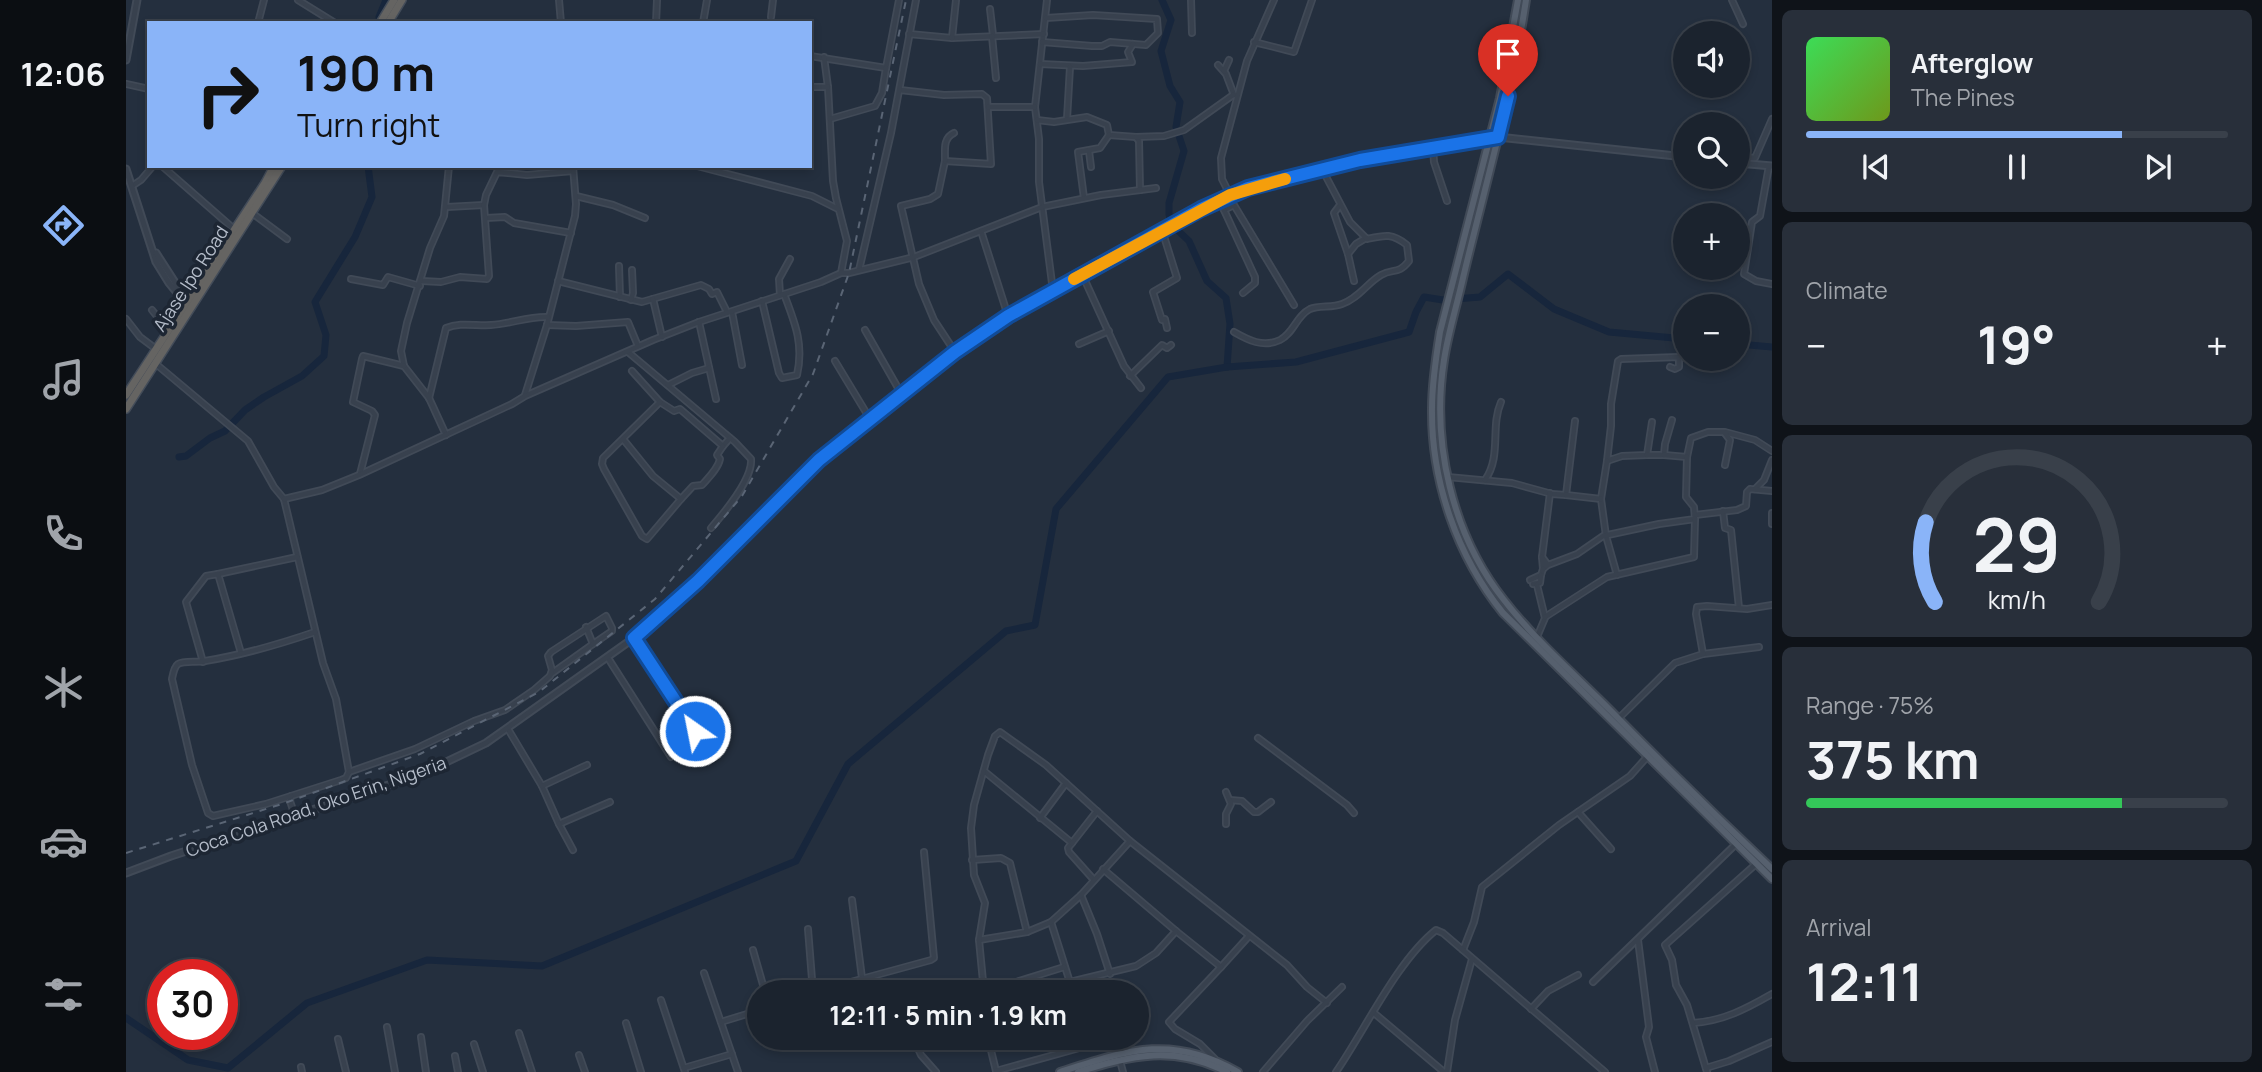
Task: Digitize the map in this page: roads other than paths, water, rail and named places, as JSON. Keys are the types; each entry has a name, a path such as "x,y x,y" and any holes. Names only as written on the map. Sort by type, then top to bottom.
{"highway":[{"path":"385,21 394,0"},
{"path":"385,21 402,0"},
{"name":"Ajase Ipo Road","path":"126,409 273,168"},
{"name":"Ajase Ipo Road","path":"126,395 153,362 156,349 281,168"}],"main road":[{"path":"1518,0 1507,64 1444,360 1441,432 1451,493 1481,566 1502,597 1537,637 1618,719 1772,869"},
{"path":"1526,0 1498,137 1440,332 1433,382 1433,432 1442,491 1461,544 1485,588 1503,613 1772,879"},
{"path":"1060,1072 1117,1055 1157,1048 1192,1053 1238,1072"},
{"path":"1078,1072 1142,1055 1169,1054 1199,1060 1227,1072"}],"street":[{"path":"126,57 136,0"},
{"path":"259,21 264,0"},
{"path":"298,0 332,21"},
{"path":"559,0 561,21"},
{"path":"656,21 657,0"},
{"path":"703,21 708,0"},
{"path":"772,17 773,0"},
{"path":"830,119 875,106 882,93 899,0"},
{"path":"859,270 900,90 916,0"},
{"path":"952,38 956,0"},
{"path":"1047,0 1035,107 1039,139 1039,182 1053,291"},
{"path":"1191,0 1192,33"},
{"path":"1230,195 1222,179 1221,158 1235,95 1254,42 1274,0"},
{"path":"1254,42 1294,52 1312,0"},
{"path":"1732,0 1742,21"},
{"path":"990,9 996,78"},
{"path":"1042,42 1092,46 1102,46 1106,42 1146,45 1158,33 1157,19 1093,15 1046,18"},
{"path":"909,34 952,38 1044,34"},
{"path":"1040,64 1069,66 1132,62 1128,52 1133,44"},
{"path":"812,56 886,68"},
{"path":"824,57 836,198 847,242 841,272"},
{"path":"1224,72 1229,60"},
{"path":"1218,65 1235,95"},
{"path":"1067,119 1069,66"},
{"path":"126,84 147,89"},
{"path":"812,87 828,87"},
{"path":"900,90 935,94 982,94 987,98 991,164 945,160"},
{"path":"1110,135 1136,138 1164,136 1184,130 1235,95"},
{"path":"988,107 1035,107"},
{"path":"1036,120 1054,122 1095,118 1107,125 1110,135 1103,147 1080,151 1078,155 1084,198"},
{"path":"1750,158 1755,158 1771,122"},
{"path":"954,132 946,139 938,194 930,199 901,206 916,274 928,307 955,352"},
{"path":"1498,137 1673,156"},
{"name":"Coca Cola Road, Oko Erin, Nigeria","path":"126,873 440,767 486,743 634,638 682,596 819,460 955,352 1008,316 1175,223 1248,188 1360,160 1498,137"},
{"path":"1136,138 1139,141 1140,190"},
{"path":"1433,148 1434,162 1447,201"},
{"path":"1089,150 1091,167"},
{"path":"1750,164 1770,166 1760,216 1752,222 1744,274 1756,281 1772,284"},
{"path":"132,186 151,168"},
{"path":"164,168 234,229"},
{"path":"446,435 429,398 404,366 401,351 430,248 447,207 449,168"},
{"path":"705,168 813,196 839,209"},
{"path":"126,169 147,235 166,271 189,304"},
{"path":"351,279 383,285 388,277 421,284 460,278 487,279 489,276 484,205 497,172 517,169 527,175 573,169 575,216 547,325 525,396"},
{"path":"1322,169 1350,222 1366,238"},
{"path":"284,499 322,490 359,475 525,396 699,321 821,282 841,272 914,257 1042,207 1156,188"},
{"path":"576,196 613,205 645,218"},
{"path":"828,203 836,198"},
{"path":"1220,200 1255,276 1255,283 1243,293"},
{"path":"447,207 484,205"},
{"path":"1224,210 1234,205 1294,305"},
{"path":"1340,205 1334,213 1354,281"},
{"path":"252,213 287,239"},
{"path":"486,218 505,217 514,223 571,233"},
{"path":"1165,229 1177,278 1153,292 1162,320 1166,319 1167,328"},
{"path":"981,231 1008,316"},
{"path":"1234,332 1260,344 1279,340 1290,332 1302,314 1312,308 1340,305 1352,299 1380,275 1402,270 1409,261 1407,244 1396,236 1366,238 1356,244 1348,254"},
{"path":"762,301 779,373 788,378 797,375 801,356 796,327 782,295 779,279 790,259"},
{"path":"619,266 620,297"},
{"path":"631,300 632,270"},
{"path":"1082,274 1130,376 1141,388"},
{"path":"558,281 642,302 701,285 712,294 717,292 729,312 742,365"},
{"path":"653,299 662,337"},
{"path":"152,310 172,325"},
{"path":"429,398 446,328 454,325 494,326 548,317"},
{"path":"126,319 140,337 156,349"},
{"path":"699,321 716,399"},
{"path":"547,325 628,322 638,346"},
{"path":"865,330 902,395"},
{"path":"1079,344 1109,331"},
{"path":"1130,376 1162,345 1167,348 1171,345"},
{"path":"628,351 751,458 751,466 733,503 711,528"},
{"path":"359,475 375,415 353,402 363,356 404,366"},
{"path":"1617,575 1606,536 1601,499 1618,362 1621,359 1679,357 1679,367 1670,367"},
{"path":"835,361 870,419"},
{"path":"153,362 248,441 274,487 284,499 297,557 316,632 323,663 335,699 349,772 346,778 341,780 266,804 213,816 208,813 192,765 172,679 176,666 277,645 316,632"},
{"path":"667,386 692,373 709,368"},
{"path":"632,371 660,402 674,411 680,409 723,446"},
{"path":"660,402 603,458 602,464 644,539 650,537 693,486 702,485 706,481 720,463 717,456 730,438"},
{"path":"1485,480 1494,461 1497,415 1501,402"},
{"path":"1664,455 1672,420"},
{"path":"1566,495 1575,421"},
{"path":"1647,455 1652,422"},
{"path":"1537,637 1545,617 1607,577 1694,557 1694,507 1686,497 1687,457 1691,438 1709,432 1724,432 1755,440 1772,451"},
{"path":"1724,432 1730,440 1725,465"},
{"path":"623,439 653,475 681,499"},
{"path":"1607,461 1622,456 1687,457"},
{"path":"1754,490 1764,480 1772,460"},
{"path":"1448,477 1511,483 1550,493 1601,499"},
{"path":"1544,566 1577,554 1600,537 1737,510 1746,506 1747,492 1772,491"},
{"path":"1545,617 1533,583 1544,566 1550,493"},
{"path":"1723,511 1725,528 1731,530 1739,608"},
{"path":"1772,513 1772,524"},
{"path":"203,662 186,602 206,576 297,557"},
{"path":"218,573 241,653"},
{"path":"1703,654 1697,607 1747,609 1772,605"},
{"path":"349,772 399,756 474,721 493,716 534,690 550,676 552,672 607,636 612,628 606,616 549,654 552,670 550,676"},
{"path":"586,627 593,644"},
{"path":"634,638 695,731"},
{"path":"1618,719 1675,663 1703,654 1759,647"},
{"path":"608,658 671,757"},
{"path":"508,729 542,786 573,850"},
{"path":"983,980 979,940 985,903 974,875 972,815 991,746 1000,732 1021,745 1130,841 1287,965 1307,987 1327,1003"},
{"path":"1258,738 1354,813"},
{"path":"1462,950 1474,922 1482,887 1578,812 1630,776 1647,757"},
{"path":"542,786 587,765"},
{"path":"984,771 1072,843"},
{"path":"1040,818 1066,783"},
{"path":"1226,792 1231,804 1225,818 1226,824"},
{"path":"291,796 295,816"},
{"path":"1230,800 1242,801 1254,812 1271,802"},
{"path":"559,824 610,802"},
{"path":"1094,880 1068,848 1097,811"},
{"path":"1578,812 1611,849"},
{"path":"979,940 1027,932 1051,922 1081,895 1130,841"},
{"path":"1593,982 1736,844"},
{"path":"855,980 934,958 924,852"},
{"path":"972,860 1001,858 1010,863 1027,932"},
{"path":"1756,864 1665,945 1672,960 1676,985 1687,1005 1707,1070 1772,1042"},
{"path":"1103,869 1222,967"},
{"path":"1081,895 1110,974"},
{"path":"852,900 862,978"},
{"path":"1051,922 1069,980"},
{"path":"808,929 812,980"},
{"path":"1080,980 1136,966 1156,953 1176,931"},
{"path":"1336,1072 1410,958 1433,932 1439,931 1605,1072"},
{"path":"1219,1062 1200,1044 1168,1022 1249,936"},
{"path":"1639,940 1649,1027 1646,1037 1655,1072"},
{"path":"753,950 762,980"},
{"path":"1374,1013 1446,1072 1455,1020 1472,959"},
{"path":"1022,980 1064,967"},
{"path":"704,974 738,1072"},
{"path":"1531,1009 1548,991 1578,975"},
{"path":"1263,1072 1307,1021 1342,988"},
{"path":"1693,1023 1710,1022 1742,1012 1772,994"},
{"path":"661,1000 684,1070 732,1054"},
{"path":"721,1023 747,1014"},
{"path":"626,1023 641,1072"},
{"path":"387,1027 395,1072"},
{"path":"519,1033 532,1072"},
{"path":"421,1037 426,1072"},
{"path":"338,1039 346,1072"},
{"path":"474,1044 483,1072"},
{"path":"919,1050 936,1072"},
{"path":"991,1050 996,1072 1073,1050"},
{"path":"579,1055 585,1072"},
{"path":"455,1056 458,1072"},
{"path":"1119,1060 1123,1072"}],"waterway":[{"path":"380,21 379,17 386,0"},
{"path":"1162,0 1171,20 1161,51 1170,86 1180,102 1176,127 1184,151 1169,203 1169,214 1171,224 1189,241 1207,281 1226,298 1230,324 1227,367"},
{"path":"179,457 186,456 210,438 225,431 245,410 302,376 324,356 326,335 315,302 355,237 372,197 368,168"},
{"path":"126,1018 188,1060 228,1068 307,1003 427,960 542,966 796,861 848,764 1006,631 1035,625 1056,509 1168,377 1227,367 1296,362 1409,332 1424,297 1443,300 1480,297 1508,274 1554,309 1609,332 1673,338"},
{"path":"1750,345 1772,347"}],"railway":[{"path":"126,853 285,803 420,754 539,692 655,599 742,496 813,374 849,273 906,0"}]}
